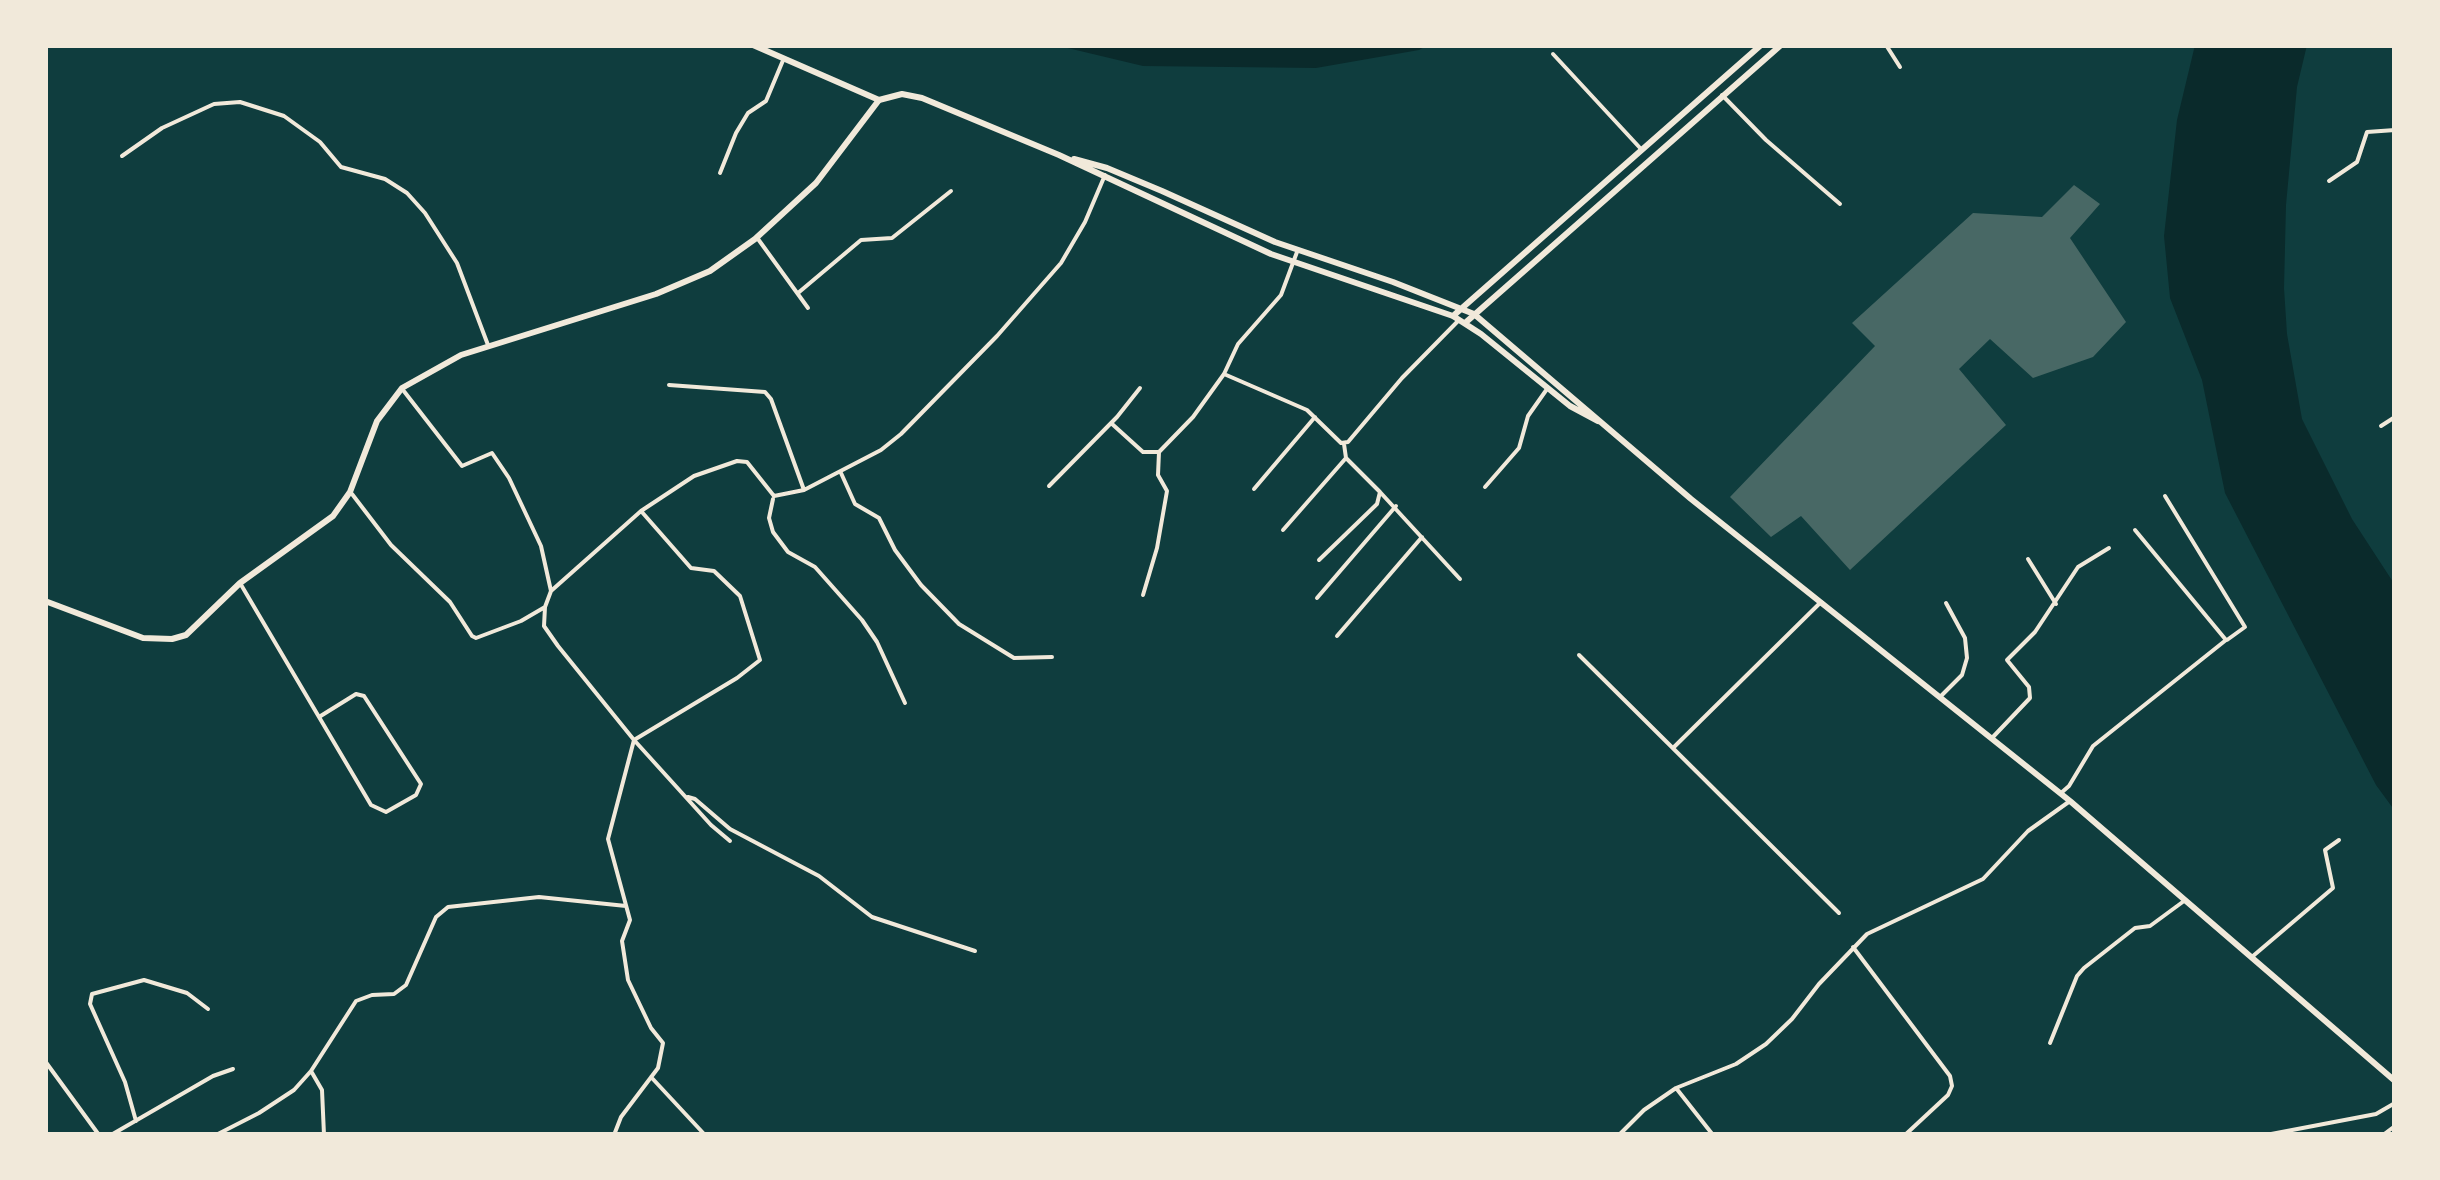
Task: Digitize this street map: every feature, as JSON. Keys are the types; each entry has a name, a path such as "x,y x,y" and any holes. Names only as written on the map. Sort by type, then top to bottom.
{"main road":[{"path":"753,45 879,100"},
{"path":"1459,320 1463,307 1761,45"},
{"path":"1459,320 1474,314 1782,45"},
{"path":"45,601 143,638 172,639 186,635 240,583 323,525 350,492 377,421 402,388 438,366 488,345 682,284 710,270 757,237 816,182 879,100 902,94 922,98 1059,155 1294,262 1459,320 1547,389 1598,421 1992,738 2253,956 2395,1081"},
{"path":"1641,149 1649,158"},
{"path":"1059,155 1108,168 1298,250 1463,307 1576,398 1598,421"}],"street":[{"path":"1886,45 1900,68"},
{"path":"1552,54 1641,149"},
{"path":"720,173 736,132 748,114 766,101 784,58"},
{"path":"1722,95 1766,140 1840,204"},
{"path":"122,156 162,128 214,104 240,102 284,116 320,142 341,167 385,179 407,193 425,213 457,262 488,345"},
{"path":"2329,181 2357,162 2367,132 2395,130"},
{"path":"774,496 804,490 841,473 901,434 1035,295 1074,244 1108,168"},
{"path":"798,293 860,240 892,238 951,192"},
{"path":"757,237 808,308"},
{"path":"1143,595 1161,532 1167,490 1158,475 1159,452 1193,418 1224,374 1238,344 1280,295 1298,250"},
{"path":"1344,442 1352,439 1402,378 1459,320"},
{"path":"1224,374 1274,393 1315,417 1344,442 1346,458 1396,506 1460,579"},
{"path":"669,385 765,392 804,490"},
{"path":"402,388 462,466 492,453 510,478 541,546 551,591"},
{"path":"1049,486 1140,388"},
{"path":"1485,486 1519,448 1528,416 1547,389"},
{"path":"1254,488 1315,417"},
{"path":"2381,426 2395,417"},
{"path":"1110,424 1143,452 1159,452"},
{"path":"1282,530 1346,458"},
{"path":"730,841 634,740 544,626 545,608 551,591 641,511 694,476 737,461 747,462 774,496"},
{"path":"841,473 855,504 879,518 895,550 921,585 959,624 1014,658 1052,657"},
{"path":"350,492 392,545 450,602 472,636 476,638 521,621 545,608"},
{"path":"1319,560 1377,504 1380,492"},
{"path":"774,496 769,518 773,532 788,552 815,567 862,620 877,642 904,703"},
{"path":"2060,794 2093,746 2245,626 2166,496"},
{"path":"1317,598 1396,506"},
{"path":"614,1135 621,1117 651,1077 664,1043 651,1028 628,980 622,941 630,920 608,838 634,740 760,660 740,596 714,571 691,568 641,511"},
{"path":"2135,530 2224,642"},
{"path":"1337,636 1422,537"},
{"path":"1992,738 2030,698 2029,687 2007,660 2056,604 2078,567 2109,548"},
{"path":"2028,559 2056,604"},
{"path":"240,583 320,717 372,804 386,812 416,795 421,784 364,696 356,694 320,717"},
{"path":"1673,748 1821,602"},
{"path":"1940,698 1962,674 1967,658 1965,638 1946,602"},
{"path":"1579,655 1839,913"},
{"path":"686,796 730,829 819,876 860,911 975,952"},
{"path":"1619,1135 1644,1110 1676,1088 1736,1064 1766,1044 1867,934 1983,879 2028,831 2070,802"},
{"path":"2253,956 2333,888 2324,850 2339,840"},
{"path":"216,1135 282,1098 311,1071 356,1001 372,995 394,994 406,985 436,917 448,907 539,897 626,906"},
{"path":"2050,1043 2077,976 2084,968 2136,928 2150,926 2186,900"},
{"path":"1853,947 1950,1076 1952,1086 1948,1095 1906,1135"},
{"path":"136,1121 125,1082 90,1004 92,994 144,980 187,993 208,1010"},
{"path":"45,1060 99,1135"},
{"path":"110,1135 213,1076 233,1070"},
{"path":"311,1071 322,1090 324,1135"},
{"path":"651,1077 705,1135"},
{"path":"1676,1088 1713,1135"},
{"path":"2266,1135 2376,1114 2395,1104"},
{"path":"2383,1135 2395,1126"}],"water":[{"path":"1055,45 1428,45 1419,50 1316,68 1143,66"},
{"path":"2195,45 2307,45 2297,87 2286,205 2287,334 2302,419 2352,519 2395,585 2395,811 2376,785 2225,493 2202,380 2170,298 2164,236 2177,120"}],"building":[{"path":"2074,185 2100,204 2070,238 2126,322 2093,357 2033,378 1990,339 1959,369 2006,425 1850,570 1801,516 1771,537 1730,497 1875,346 1852,323 1973,213 2042,217"}]}
